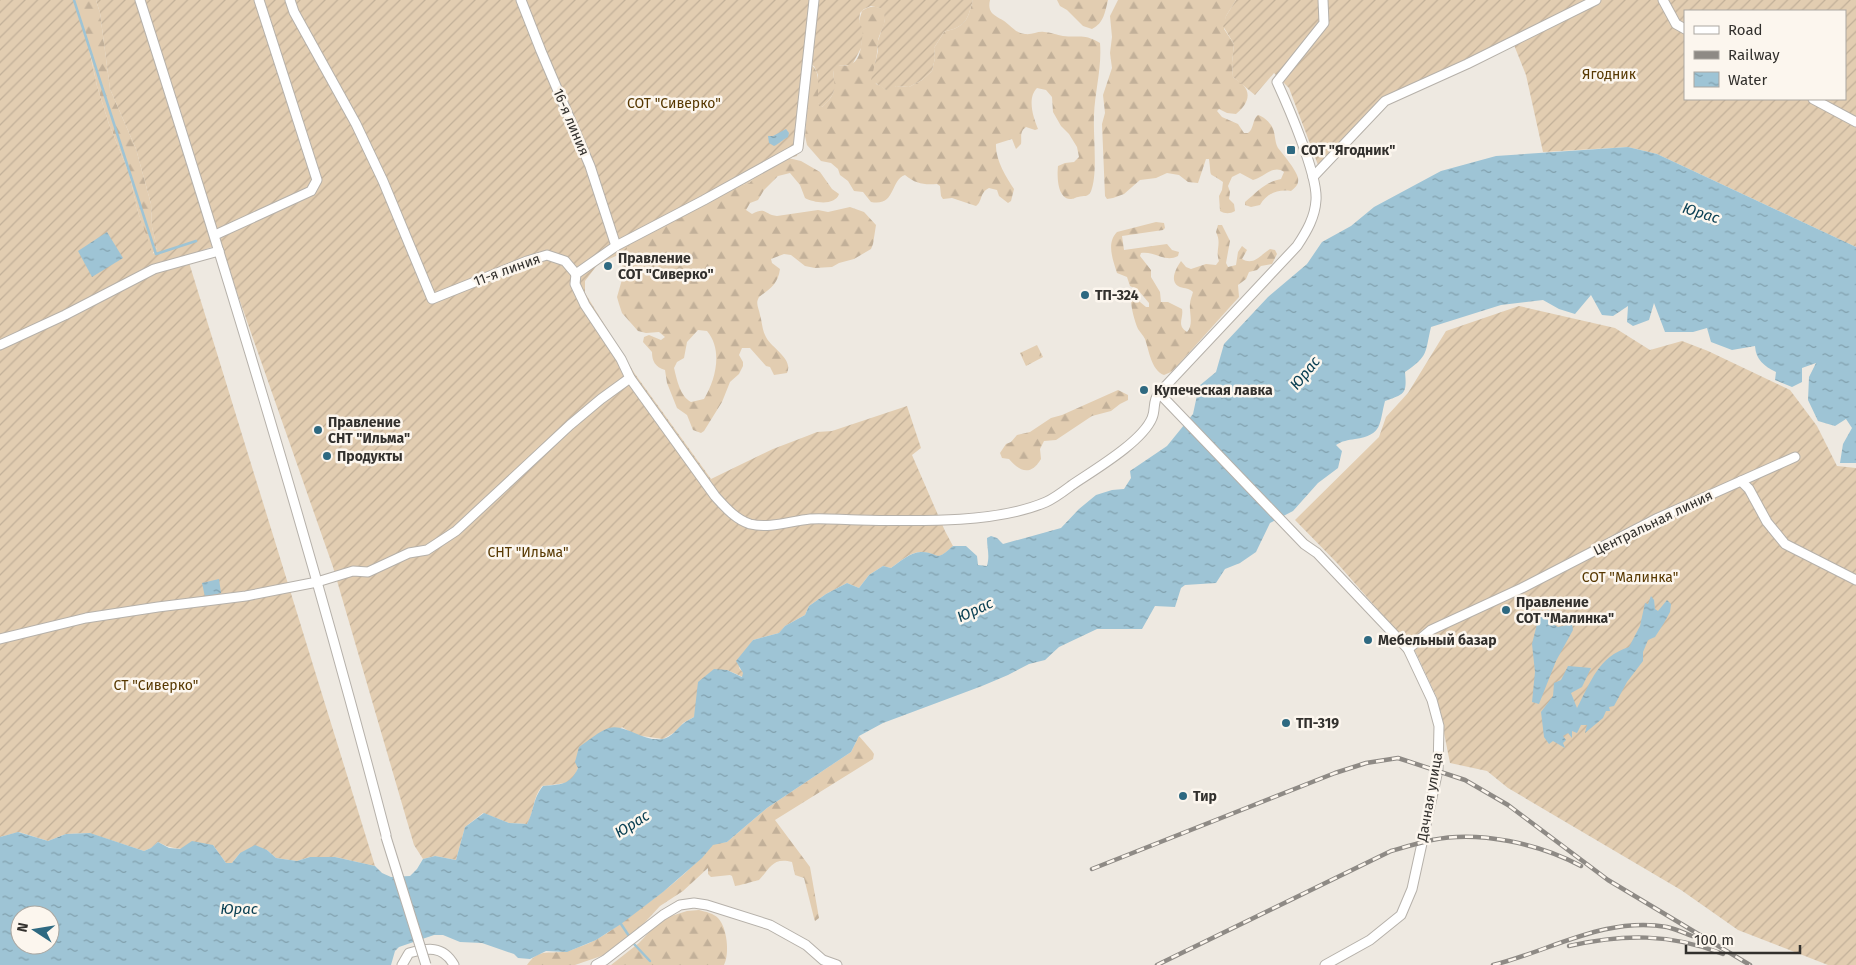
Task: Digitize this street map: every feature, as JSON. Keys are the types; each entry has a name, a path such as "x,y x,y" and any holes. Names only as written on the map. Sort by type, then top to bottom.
{"street":[{"path":"140,0 215,234 352,705 386,836 426,965"},
{"path":"215,234 311,191 317,180 259,0"},
{"name":"11-я линия","path":"290,0 294,12 356,124 383,181 432,299 527,261 547,255 565,261 576,274"},
{"name":"16-я линия","path":"521,0 590,166 616,246"},
{"path":"814,0 798,148 616,246 576,274 575,284 585,305 621,360 630,378 715,496 728,511 749,523 760,525 811,519 907,521 951,519 1022,510 1048,501 1103,464 1138,437 1153,417 1154,399 1297,246 1308,230 1314,215 1316,199 1314,177 1277,82 1324,23 1322,0"},
{"path":"1314,177 1385,101 1468,64 1596,0"},
{"path":"1663,0 1676,24 1684,28"},
{"path":"1815,100 1856,122"},
{"path":"0,345 66,315 154,269 219,251"},
{"path":"0,639 86,618 246,596 317,582 354,571 368,572 409,553 427,550 456,531 564,431 601,399 630,378"},
{"name":"Дачная улица","path":"1159,393 1304,544 1317,553 1408,649 1432,700 1439,726 1438,770 1412,889 1401,915 1370,940 1325,965"},
{"name":"Центральная линия","path":"1408,649 1431,630 1522,588 1658,518 1795,457"},
{"path":"1741,481 1749,489 1767,522 1785,544 1856,580"},
{"path":"596,965 663,915 680,905 694,903 707,904 770,925 806,945 823,960 837,965"},
{"path":"402,965 409,953 426,948 443,952 454,965"}],"green space":[{"name":"СНТ \"Ильма\"","path":"0,0 74,0 86,35 97,86 109,124 129,173 138,212 153,254 157,248 152,227 151,204 136,149 110,89 100,13 96,0 973,0 964,23 944,32 934,48 935,58 932,71 922,80 909,87 896,86 889,91 871,80 878,51 877,44 885,20 884,13 880,8 871,6 864,9 860,13 859,21 863,30 861,48 852,65 837,65 833,74 833,93 822,107 818,103 818,75 814,66 811,65 797,156 788,158 758,174 749,183 734,187 703,206 632,241 627,246 627,251 598,264 585,281 585,293 635,374 711,479 773,449 817,432 832,431 907,406 921,448 912,455 953,546 940,556 922,552 914,553 905,557 891,568 883,566 869,575 859,588 847,583 826,594 809,606 805,615 785,626 779,633 753,640 739,668 744,673 743,677 727,670 694,717 683,723 677,731 663,739 635,735 622,727 578,768 574,778 566,783 542,786 527,824 509,823 483,813 465,827 456,860 435,856 423,859 414,845 333,567 220,244 187,256 375,866 335,857 310,857 297,861 276,858 267,850 240,853 232,863 226,863 213,845 179,849 158,842 144,851 89,833 66,834 48,841 19,832 0,837"},
{"path":"74,0 96,0 100,13 110,89 136,149 151,204 152,227 157,248 152,254 138,212 129,173 109,124 97,86 88,42"},
{"path":"973,0 990,0 989,6 992,13 1020,33 1049,32 1063,36 1085,37 1100,43 1094,115 1094,175 1090,193 1073,199 1062,195 1058,180 1058,166 1074,162 1079,157 1077,147 1053,112 1052,97 1046,90 1037,88 1032,97 1032,102 1038,129 1026,127 1022,133 1021,144 1016,149 1012,139 996,144 999,162 1014,189 1011,201 1008,203 999,196 997,190 989,188 984,192 976,206 952,198 943,199 940,186 937,184 920,183 905,175 900,178 885,201 871,202 863,192 854,191 848,181 840,175 838,169 831,163 821,161 807,145 805,136 811,65 818,76 818,103 822,107 833,92 834,67 836,65 849,65 858,58 861,45 859,21 862,11 869,7 877,7 883,10 885,18 878,43 874,71 876,84 886,90 896,86 909,87 922,80 932,71 935,58 934,48 944,32 964,23"},
{"path":"1057,0 1108,0 1102,20 1092,29 1083,26 1067,10 1060,6"},
{"path":"1118,0 1236,0 1226,16 1224,29 1234,44 1233,77 1246,89 1248,97 1245,104 1236,114 1227,113 1219,109 1217,111 1222,117 1238,124 1244,133 1250,131 1258,115 1267,120 1273,128 1278,148 1297,175 1297,185 1291,191 1273,193 1266,197 1260,205 1251,207 1245,205 1245,202 1257,191 1275,180 1281,179 1284,172 1272,170 1253,180 1240,173 1232,177 1228,186 1230,192 1229,199 1234,204 1235,211 1224,213 1220,211 1219,196 1223,182 1211,174 1209,159 1206,159 1198,183 1188,182 1179,175 1167,173 1156,178 1140,180 1124,194 1107,199 1105,196 1102,124 1105,113 1103,95 1112,68 1110,16"},
{"name":"Ягодник","path":"1236,0 1856,0 1856,247 1657,154 1628,147 1543,152 1526,75 1512,40 1383,99 1318,165 1289,88 1274,73 1255,95 1233,77 1234,44 1223,26 1226,16"},
{"path":"788,158 801,161 820,172 832,189 839,194 837,198 829,202 809,200 805,198 800,185 790,173 778,176 764,190 758,200 750,203 746,210 752,214 763,211 777,216 818,210 828,212 850,207 864,212 876,225 873,244 871,249 854,259 832,267 815,268 805,266 791,255 784,254 771,259 772,263 780,269 779,274 773,286 759,297 757,304 765,335 787,363 787,373 774,375 770,367 766,366 750,348 742,348 739,355 743,366 739,374 730,382 722,402 701,433 693,430 687,415 677,408 667,383 665,370 655,363 652,352 643,342 644,337 649,335 661,340 665,337 659,332 646,333 638,331 622,313 617,297 623,276 621,268 627,256 627,246 632,241 703,206 734,187 749,183 758,174","holes":["698,330 707,331 715,347 716,356 712,383 704,399 691,402 684,396 674,368 677,362 684,358 687,342"]},
{"path":"1156,222 1164,223 1165,228 1163,230 1122,236 1124,250 1167,244 1172,250 1179,252 1178,256 1173,258 1164,258 1146,253 1141,253 1140,256 1151,270 1151,277 1160,292 1161,302 1168,302 1182,309 1181,324 1187,332 1190,326 1190,302 1193,292 1178,286 1175,283 1174,277 1181,261 1186,267 1191,269 1206,264 1216,265 1219,261 1218,236 1216,232 1218,225 1222,225 1230,241 1226,263 1228,267 1236,265 1238,252 1242,246 1247,250 1242,259 1246,261 1257,259 1270,249 1275,250 1277,254 1272,264 1261,266 1257,270 1249,272 1246,279 1238,285 1239,297 1177,366 1171,372 1164,375 1153,364 1145,339 1138,329 1131,303 1131,295 1133,293 1138,295 1140,302 1146,307 1149,307 1149,303 1138,290 1130,286 1127,277 1117,273 1111,252 1112,241 1117,232"},
{"name":"СОТ \"Малинка\"","path":"1519,306 1615,328 1650,350 1682,341 1708,351 1790,390 1817,426 1837,466 1856,468 1856,965 1828,965 1738,930 1681,890 1508,788 1487,771 1450,763 1437,698 1416,653 1337,563 1295,520 1379,437 1386,417 1408,393 1446,331"},
{"path":"1037,345 1043,357 1026,366 1020,353"},
{"path":"1118,390 1128,395 1128,400 1111,411 1092,416 1056,440 1044,441 1040,449 1041,459 1033,468 1029,470 1021,469 1009,459 1002,458 1000,453 1006,444 1011,442 1017,435 1030,432 1051,418"},
{"path":"859,736 874,754 873,759 775,820 810,867 819,918 815,921 804,878 795,875 792,862 780,861 772,865 759,880 735,886 732,876 711,877 708,874 708,868 683,891 660,906 635,933 607,954 575,965 527,965 536,956 546,953 570,951 596,940 608,932 674,882 695,864 713,844 727,842 767,808 851,752"},
{"path":"699,910 716,916 724,928 727,954 724,965 611,965 668,917 687,911"}],"water":[{"path":"786,129 789,133 788,137 774,146 769,143 768,136 773,136"},
{"name":"Юрас","path":"1628,147 1657,154 1856,247 1856,463 1840,463 1843,444 1852,428 1846,419 1835,426 1818,421 1808,400 1809,377 1816,363 1802,368 1802,382 1792,387 1775,380 1776,372 1761,362 1755,346 1732,350 1711,342 1707,328 1693,332 1665,332 1654,303 1649,320 1633,326 1627,322 1628,306 1613,316 1602,315 1591,295 1575,314 1559,309 1543,300 1501,305 1431,327 1425,353 1418,362 1405,372 1406,385 1401,395 1385,401 1380,422 1375,431 1371,435 1336,445 1342,451 1338,468 1318,483 1293,511 1270,523 1256,552 1240,563 1225,569 1216,583 1185,585 1181,588 1175,607 1155,606 1142,629 1097,629 1059,647 1045,660 1029,664 982,686 883,723 859,736 851,752 767,808 727,842 713,845 702,858 663,892 621,924 596,940 567,952 546,951 530,959 518,958 514,954 482,943 460,942 443,935 434,935 399,947 395,951 391,965 0,965 0,837 18,832 48,841 66,834 90,833 144,851 158,842 169,848 180,849 192,841 213,845 226,863 232,863 240,853 255,845 267,850 276,858 297,861 310,857 335,857 375,866 382,873 391,877 410,876 423,859 435,856 456,860 465,827 484,813 509,823 527,824 537,796 543,786 564,783 575,774 578,768 575,762 579,747 601,731 615,727 648,738 662,739 669,737 685,722 694,717 698,682 714,669 727,670 742,677 743,673 736,661 753,640 779,633 785,626 805,615 809,606 826,594 847,583 859,588 869,575 883,566 891,568 906,557 918,552 940,556 953,546 966,546 977,556 978,565 987,566 987,538 991,536 997,538 1003,544 1061,528 1096,495 1112,490 1124,489 1131,478 1130,471 1167,446 1193,414 1199,386 1216,372 1224,344 1268,297 1307,264 1322,242 1351,226 1374,207 1441,171 1496,156"},
{"path":"107,232 123,258 92,277 78,251"},
{"path":"219,579 221,593 205,597 202,583"},
{"path":"1651,596 1654,600 1655,609 1658,611 1667,600 1671,604 1670,612 1655,637 1648,640 1643,652 1643,661 1627,682 1614,706 1609,707 1610,711 1606,711 1603,718 1585,733 1587,725 1581,725 1577,733 1572,731 1572,738 1568,733 1563,736 1566,740 1563,743 1565,748 1553,741 1549,744 1544,737 1541,712 1553,696 1554,683 1561,680 1568,666 1591,668 1582,687 1571,693 1577,708 1591,680 1603,664 1618,651 1629,647 1640,626 1645,603 1648,604"},
{"path":"1549,610 1552,623 1558,627 1572,624 1573,630 1556,661 1539,704 1532,702 1535,672 1532,644 1537,624 1536,615"}],"waterway":[{"path":"74,0 156,254 196,241"},
{"path":"621,924 629,936"},
{"path":"634,944 650,961"}],"railway":[{"path":"1092,869 1335,773 1366,763 1398,758 1465,780 1508,805 1608,880 1750,965"},
{"path":"1157,965 1391,851 1427,841 1450,837 1489,838 1509,841 1547,851 1581,866"},
{"path":"1493,965 1600,930 1622,926 1667,927 1692,936"},
{"path":"1569,946 1608,939 1646,938 1684,942 1723,954"}],"place":[{"name":"СОТ \"Ягодник\"","path":"1291,150"},
{"name":"Правление СОТ \"Сиверко\"","path":"608,266"},
{"name":"ТП-324","path":"1085,295"},
{"name":"Купеческая лавка","path":"1144,390"},
{"name":"Правление СНТ \"Ильма\"","path":"318,430"},
{"name":"Продукты","path":"327,456"},
{"name":"Правление СОТ \"Малинка\"","path":"1506,610"},
{"name":"Мебельный базар","path":"1368,640"},
{"name":"ТП-319","path":"1286,723"},
{"name":"Тир","path":"1183,796"}],"park label":[{"name":"СОТ \"Сиверко\"","path":"674,103"},
{"name":"СТ \"Сиверко\"","path":"156,685"}]}
